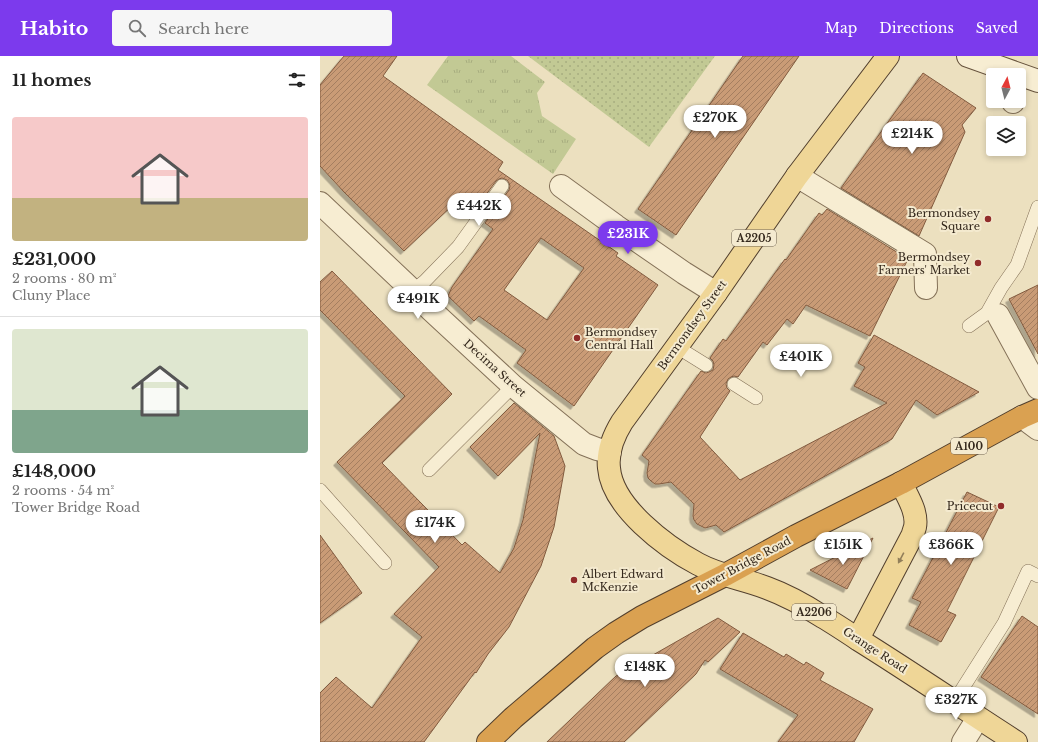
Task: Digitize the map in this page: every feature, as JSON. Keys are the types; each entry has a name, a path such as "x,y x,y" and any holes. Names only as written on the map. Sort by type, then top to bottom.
{"highway":[{"name":"Tower Bridge Road","path":"488,742 512,718 595,648 616,633 650,613 725,575 796,536 1033,419"}],"main road":[{"name":"Bermondsey Street","path":"725,575 712,571 698,564 676,550 651,532 632,513 620,498 612,482 609,467 610,452 614,437 619,426 716,293 797,176 888,56"},
{"path":"858,639 912,536 915,527 915,515 901,483"},
{"name":"Grange Road","path":"725,575 769,588 806,607 893,661 1016,742"}],"street":[{"path":"968,56 998,68"},
{"path":"797,176 925,254 926,288"},
{"path":"561,186 684,273 716,293"},
{"name":"Decima Street","path":"320,203 431,310 513,386 584,444 610,452"},
{"path":"998,315 1038,388"},
{"path":"963,742 978,718"}],"lane":[{"path":"413,291 425,281 458,247 502,186"},
{"path":"969,326 987,313 1001,288 1017,265 1038,207"},
{"path":"677,347 706,365"},
{"path":"734,384 756,398"},
{"path":"429,470 513,386"},
{"path":"320,490 385,563"},
{"path":"954,702 1004,624 1028,571 1038,576"}],"green space":[{"path":"448,56 511,56 545,82 537,93 542,116 576,139 553,174 427,85"},
{"path":"528,56 715,56 649,147"}],"building":[{"path":"344,56 397,56 383,76 503,162 498,170 618,253 616,256 658,285 574,406 517,363 526,350 479,316 474,321 448,296 452,287 493,229 485,223 509,190 510,186 507,180 502,178 496,181 472,214 456,202 404,251 344,192 320,166 320,85","holes":["541,238 584,268 547,320 504,290"]},
{"path":"743,56 799,56 676,235 638,209"},
{"path":"923,73 976,108 962,125 965,132 919,236 841,188"},
{"path":"827,209 908,259 870,336 806,305 793,324 787,319 767,345 763,342 738,377 734,376 728,379 726,384 730,391 700,437 740,480 887,403 854,386 865,367 858,363 874,335 979,392 937,415 916,400 892,439 724,532 716,525 705,528 697,524 694,520 694,504 671,482 655,484 648,478 647,473 649,461 642,455 701,371 706,373 713,370 713,361 710,358 723,339 726,341 819,213 822,215"},
{"path":"332,271 452,394 382,463 462,545 465,542 500,573 514,548 523,520 540,433 498,476 470,447 514,403 554,436 565,466 554,527 541,566 509,627 424,742 320,742 320,693 336,677 372,708 422,637 394,614 439,567 337,462 405,396 320,310 320,282"},
{"path":"1038,285 1038,354 1009,299"},
{"path":"967,492 999,507 947,611 956,615 941,642 909,625 921,602 912,598"},
{"path":"320,535 362,593 320,623"},
{"path":"873,538 847,589 810,570"},
{"path":"1022,616 1038,627 1038,714 981,677"},
{"path":"718,618 740,632 708,662 705,660 696,674 624,742 547,742 616,676"},
{"path":"743,633 784,657 786,654 804,665 806,662 824,673 820,680 873,709 854,742 778,742 798,715 720,669"}],"place":[{"name":"Bermondsey Square","path":"988,219"},
{"name":"Bermondsey Farmers' Market","path":"978,263"},
{"name":"Bermondsey Central Hall","path":"577,338"},
{"name":"Pricecut","path":"1001,506"},
{"name":"Albert Edward McKenzie","path":"574,580"}]}
